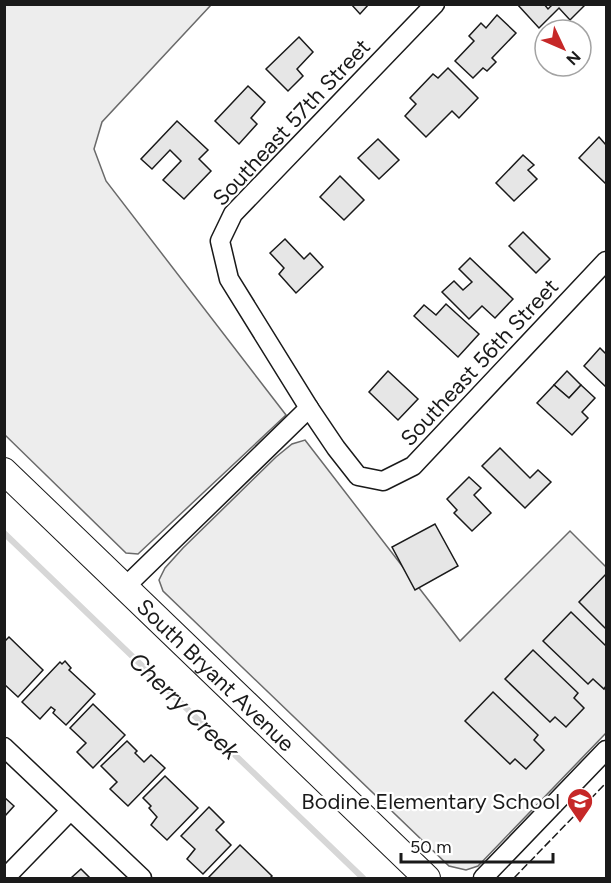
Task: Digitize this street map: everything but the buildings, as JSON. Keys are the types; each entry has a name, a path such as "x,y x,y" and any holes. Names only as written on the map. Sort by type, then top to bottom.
{"main road":[{"name":"South Bryant Avenue","path":"4,471 427,879"}],"street":[{"name":"Southeast 57th Street","path":"309,408 229,279 220,241 233,214 435,4"},
{"name":"Southeast 56th Street","path":"309,408 358,476 383,481 413,466 606,261"},
{"path":"125,587 309,408"},
{"path":"4,747 142,879"},
{"path":"483,879 606,750"},
{"path":"5,879 70,810"}],"shaded area":[{"path":"4,5 211,5 102,122 94,149 106,181 286,415 138,554 126,553 5,435"},
{"path":"305,440 460,641 570,531 606,567 606,733 478,866 466,870 449,866 163,591 159,580 165,568 183,548 276,457 292,444"}],"waterway":[{"name":"Cherry Creek","path":"4,533 363,878"}],"fence":[{"path":"514,878 606,783"}],"place":[{"name":"Bodine Elementary School","path":"580,824"}]}
